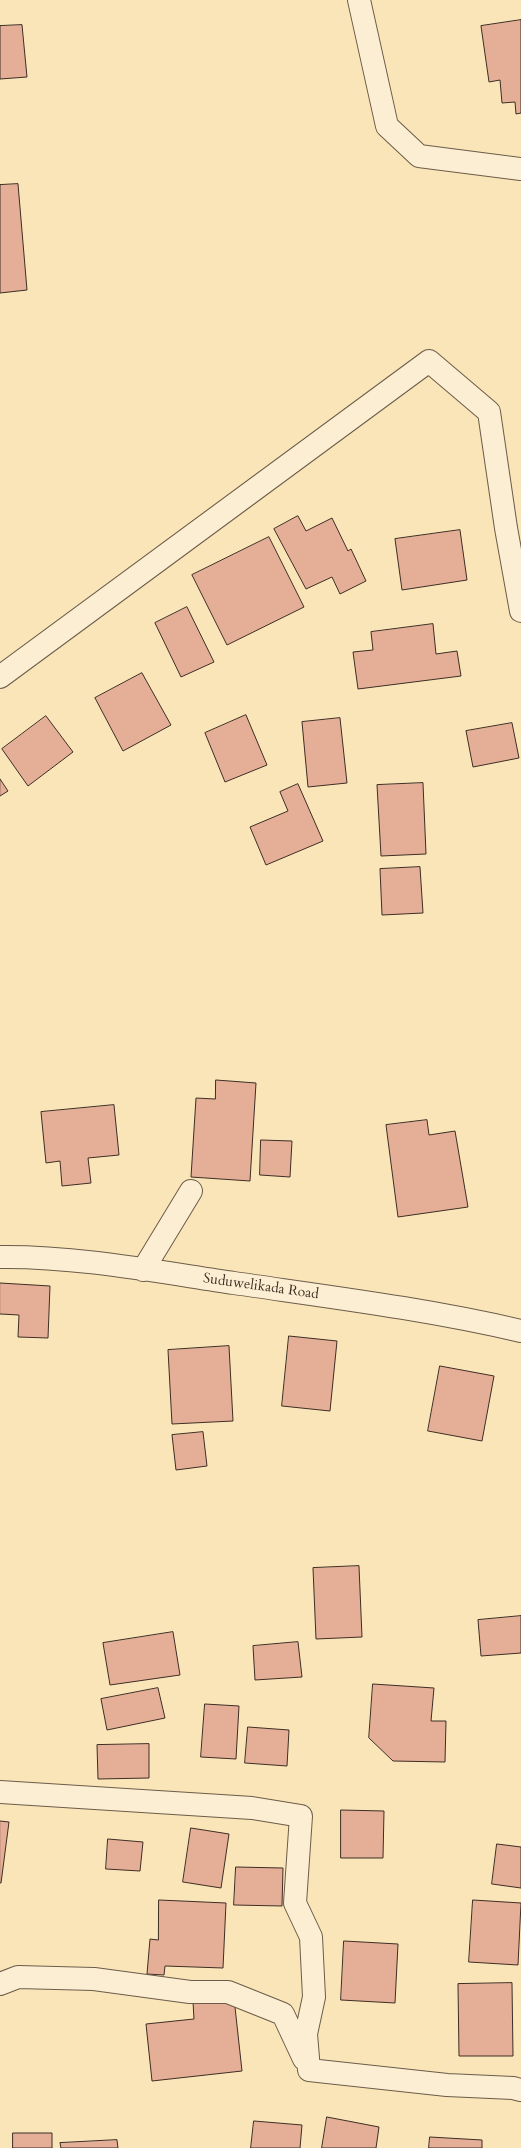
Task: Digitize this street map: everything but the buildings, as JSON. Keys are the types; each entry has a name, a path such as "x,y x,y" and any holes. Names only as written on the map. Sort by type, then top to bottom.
{"street":[{"path":"359,0 387,126 419,156 521,169"},
{"path":"0,677 429,361 490,412 506,528 521,611"},
{"path":"143,1270 191,1191"},
{"name":"Suduwelikada Road","path":"0,1256 28,1256 143,1270 457,1316 521,1331"},
{"path":"0,1792 252,1808 301,1816 295,1903 311,1937 314,1997 306,2034 309,2070"},
{"path":"0,1984 18,1977 94,1979 190,1992 228,1992 283,2014 309,2070"},
{"path":"309,2070 447,2085 513,2088 521,2090"}]}
